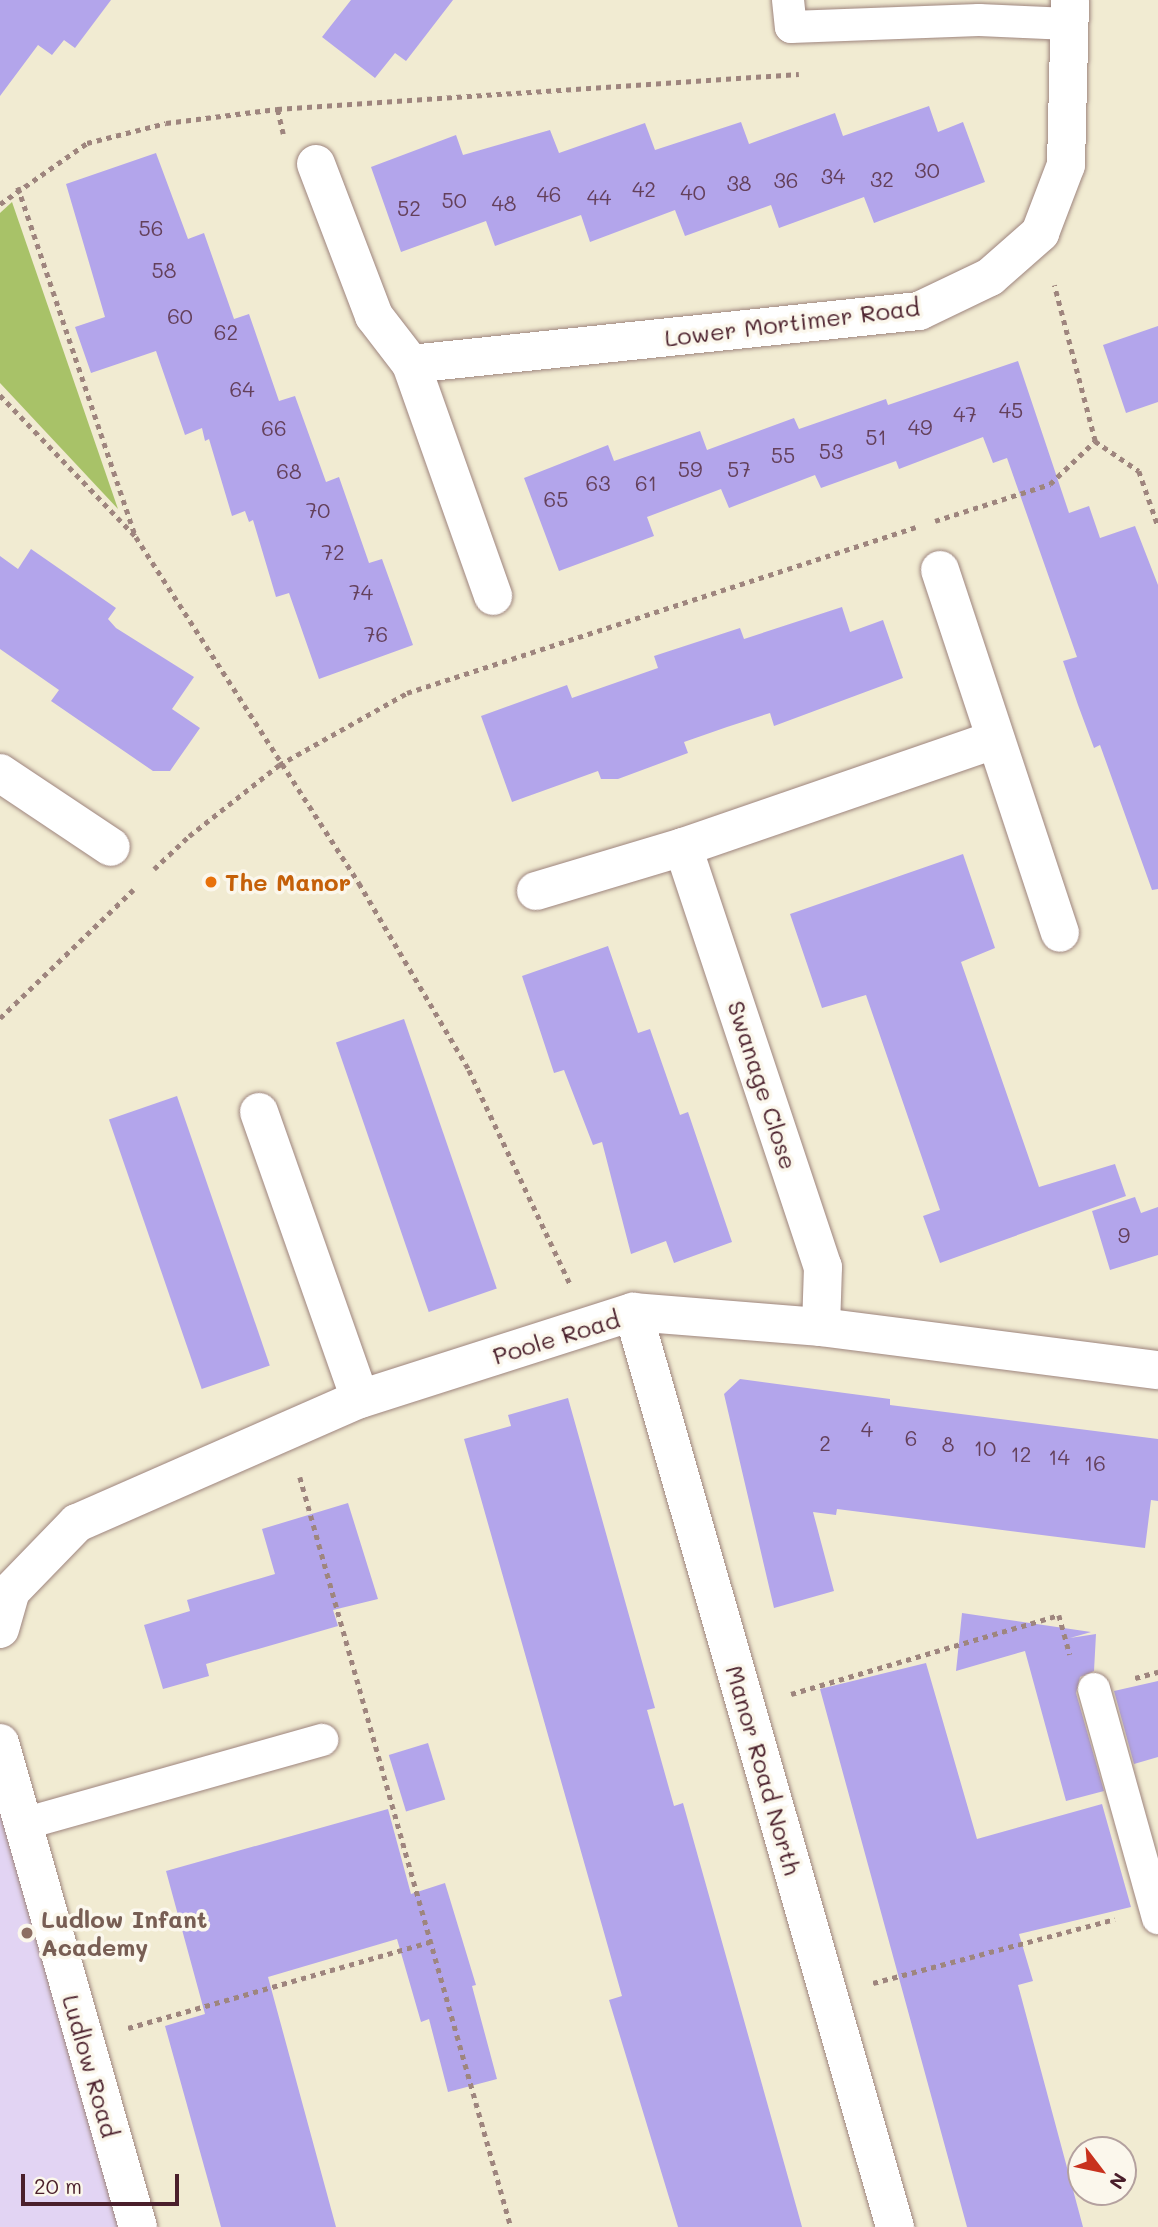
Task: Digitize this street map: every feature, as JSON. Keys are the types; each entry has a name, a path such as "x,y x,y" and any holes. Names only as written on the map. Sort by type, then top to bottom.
{"street":[{"name":"Lower Mortimer Road","path":"411,364 919,311 990,277 1040,233 1066,165 1069,12"},
{"path":"316,163 374,316 411,364 493,596"},
{"path":"940,570 993,740 1060,933"},
{"path":"536,891 683,847 993,740"},
{"path":"0,773 111,847"},
{"name":"Swanage Close","path":"683,847 823,1266 821,1327"},
{"path":"259,1112 360,1399"},
{"name":"Poole Road","path":"0,1629 11,1591 77,1523 360,1399 633,1312 821,1327 1158,1370"},
{"name":"Manor Road North","path":"633,1312 895,2227"},
{"name":"Ludlow Road","path":"0,1743 138,2227"}],"lane":[{"path":"788,0 791,27 979,20 1069,12"},
{"path":"1094,1689 1157,1913"},
{"path":"23,1824 322,1740"}],"path":[{"path":"0,204 18,187 87,143 166,123 277,109 801,74"},
{"path":"277,109 285,142 316,163"},
{"path":"18,187 136,537"},
{"path":"1040,233 1095,441 1139,471 1158,526"},
{"path":"0,395 136,537 279,765 359,883 469,1070 589,1326"},
{"path":"932,522 1051,484 1095,441"},
{"path":"279,765 407,694 919,527"},
{"path":"288,1430 511,2227"},
{"path":"746,1708 1059,1615 1080,1693 1158,1672"},
{"path":"828,1995 1157,1913"},
{"path":"84,2041 430,1942"}],"shaded area":[{"name":"Ludlow Infant Academy","path":"0,1743 138,2227 0,2227"}],"green space":[{"path":"12,202 118,509 0,383 0,213"}],"building":[{"path":"0,0 111,0 75,48 64,40 52,55 38,45 0,96"},
{"path":"351,0 453,0 406,61 395,53 375,78 322,37"},
{"path":"929,106 938,132 963,122 985,182 874,223 864,197 779,228 771,205 685,236 675,210 590,242 581,215 495,246 486,221 401,252 371,167 456,135 463,155 550,130 559,153 645,123 655,150 741,122 749,144 835,113 843,136"},
{"path":"156,153 188,239 204,233 234,319 249,314 279,401 295,396 326,482 339,477 369,563 382,559 413,645 319,679 289,593 276,597 253,520 249,522 245,511 232,516 209,439 205,441 202,428 185,435 156,351 91,373 75,327 105,317 66,184"},
{"path":"1158,326 1158,402 1126,413 1103,345"},
{"path":"1018,361 1069,513 1089,506 1100,538 1135,526 1158,585 1158,889 1152,890 1100,745 1094,748 1078,705 1063,661 1077,657 1007,458 993,463 983,437 899,469 896,461 821,488 815,475 729,508 721,489 647,517 654,536 559,571 524,478 608,445 614,461 700,431 707,450 794,418 799,429 886,399 888,405"},
{"path":"31,549 116,608 108,619 116,628 194,677 172,709 200,728 170,771 153,771 51,701 59,690 0,649 0,556 18,569"},
{"path":"842,607 850,632 883,620 903,678 774,726 770,713 684,742 688,753 618,779 601,779 598,771 512,802 481,716 567,685 572,698 658,668 654,656 740,628 744,639"},
{"path":"963,854 995,948 961,962 1039,1187 1115,1164 1126,1196 940,1263 923,1216 940,1210 866,995 822,1008 790,914"},
{"path":"608,946 638,1033 650,1029 680,1115 688,1112 732,1242 674,1263 666,1241 631,1254 602,1142 593,1145 564,1070 554,1073 522,976"},
{"path":"404,1019 497,1288 429,1312 336,1042"},
{"path":"177,1096 270,1365 202,1389 109,1119"},
{"path":"1135,1197 1141,1213 1158,1207 1158,1255 1110,1270 1092,1211"},
{"path":"740,1379 890,1399 890,1405 1158,1439 1158,1501 1151,1500 1145,1548 837,1509 836,1515 813,1512 834,1591 774,1608 724,1394"},
{"path":"568,1398 655,1708 647,1710 674,1806 683,1803 802,2227 678,2227 609,2000 622,1996 464,1439 511,1426 508,1415"},
{"path":"348,1503 378,1599 333,1610 338,1626 206,1664 209,1676 163,1689 144,1625 190,1611 187,1600 275,1574 262,1529"},
{"path":"962,1613 1091,1632 1070,1638 1096,1634 1094,1671 1080,1677 1076,1693 1104,1791 1066,1801 1025,1651 956,1671"},
{"path":"926,1663 977,1839 1102,1804 1131,1907 1019,1934 1033,1981 1018,1985 1067,2167 1067,2206 1077,2206 1083,2227 967,2227 820,1689"},
{"path":"1158,1681 1158,1757 1134,1764 1114,1691"},
{"path":"428,1743 445,1799 406,1811 389,1755"},
{"path":"388,1809 411,1894 445,1883 476,1985 472,1986 497,2079 448,2092 429,2019 421,2022 397,1939 268,1977 336,2227 221,2227 165,2026 205,2014 166,1871"}],"place":[{"name":"The Manor","path":"211,882"},
{"name":"Ludlow Infant Academy","path":"27,1933"}]}
